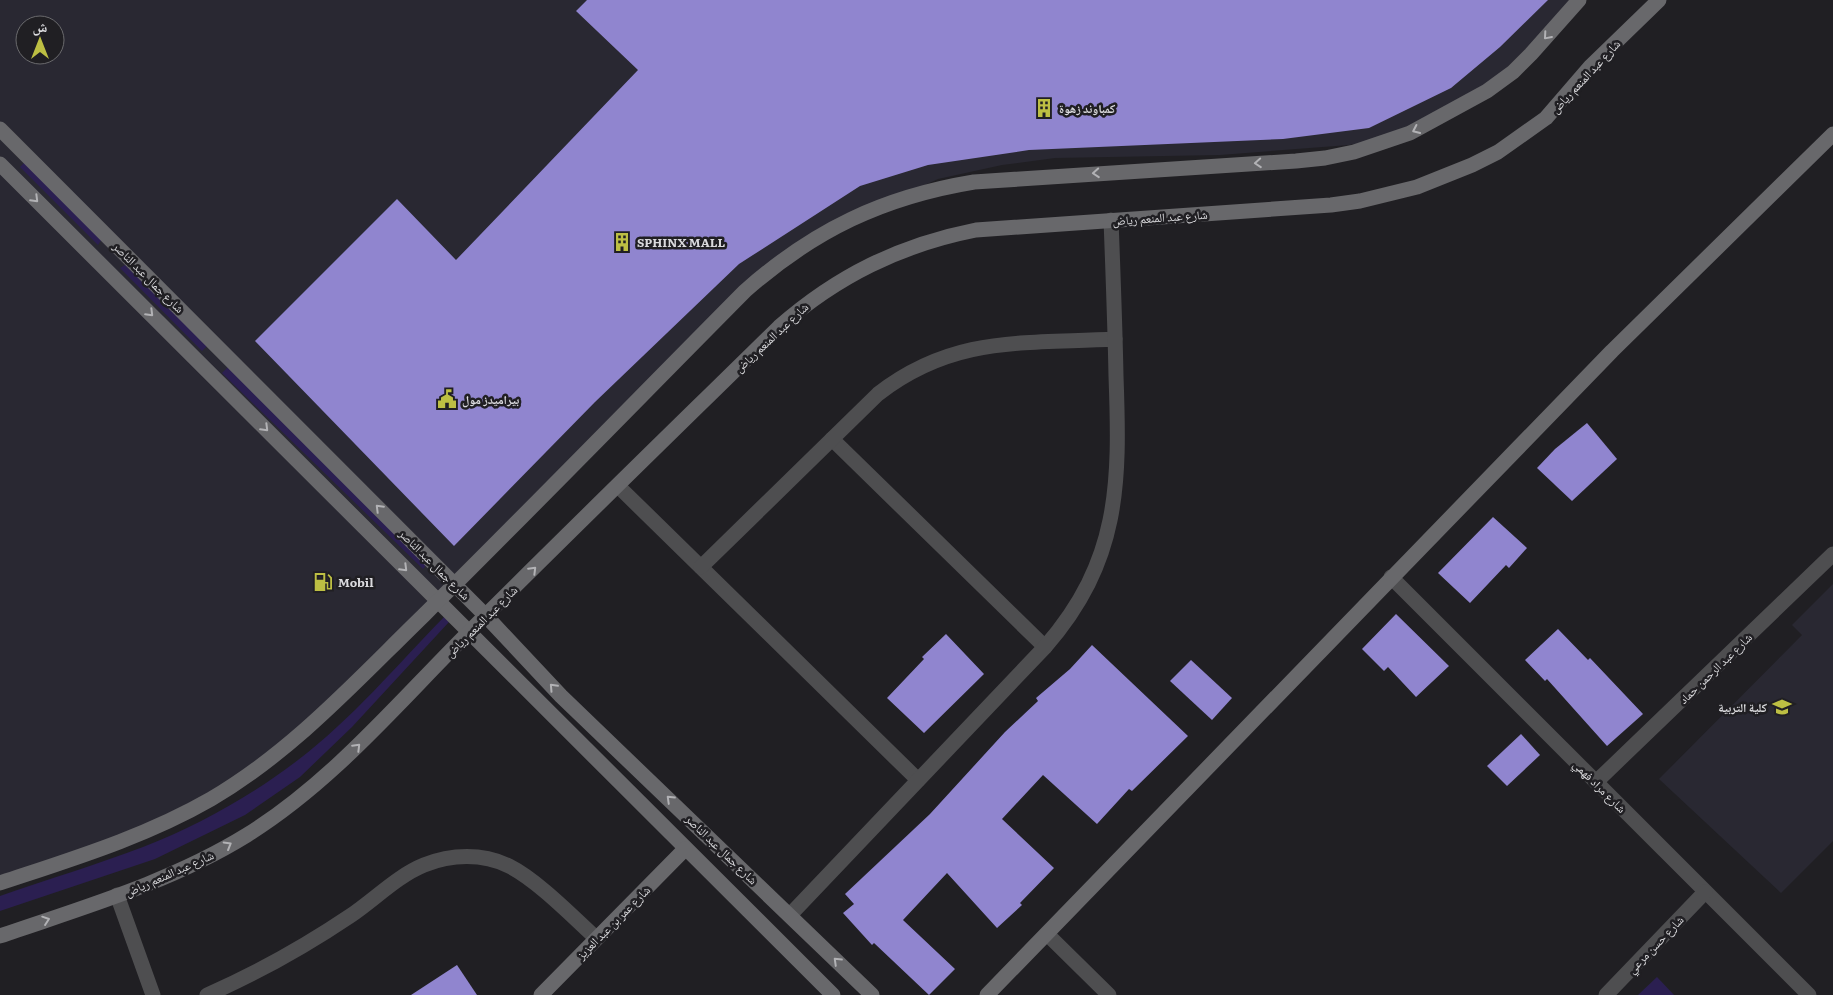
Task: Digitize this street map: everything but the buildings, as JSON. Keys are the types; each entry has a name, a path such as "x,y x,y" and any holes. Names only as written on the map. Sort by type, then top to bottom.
{"street":[{"path":"0,883 139,835 205,802 246,776 310,726 437,601 456,585 745,291 795,250 850,218 911,195 974,182 1296,161 1354,152 1410,133 1487,92 1513,72 1531,54 1579,0"},
{"name":"شارع عبد المنعم رياض","path":"0,936 117,895 183,869 215,853 283,811 332,772 486,616 800,309 830,287 870,264 922,243 976,230 1331,205 1389,195 1445,177 1498,152 1546,118 1590,67 1659,0"},
{"name":"شارع جمال عبد الناصر","path":"0,129 456,585 561,696 872,995"},
{"path":"987,995 1391,577 1648,315 1833,134"},
{"name":"شارع جمال عبد الناصر","path":"0,164 833,995"},
{"path":"790,915 1045,647 1072,613 1098,565 1111,522 1118,459 1111,220"},
{"path":"701,567 832,439 893,383 930,362 952,353 998,345 1115,340"},
{"path":"832,439 1045,647"},
{"path":"618,486 918,780"},
{"name":"شارع عبد الرحمن حماد","path":"1596,782 1833,554"},
{"name":"شارع مراد فهمي","path":"1391,577 1809,995"},
{"name":"شارع عمر بن عبد العزيز","path":"547,993 596,938 685,849"},
{"path":"207,995 279,961 338,925 423,865 444,858 466,856 488,858 509,866 527,878 596,938"},
{"name":"شارع حسن مرعي","path":"1606,995 1705,892"},
{"path":"117,895 153,995"},
{"path":"1047,934 1109,995"}],"shaded area":[{"path":"0,0 1579,0 1474,101 1394,138 1349,145 1220,155 1055,158 1002,165 938,179 887,202 755,280 269,759 162,821 0,884"},
{"path":"25,162 102,239 98,245 20,167"},
{"path":"125,265 207,346 202,351 120,268"},
{"path":"228,367 427,564 423,569 222,373"},
{"name":"كلية التربية","path":"1833,584 1833,841 1781,893 1659,779 1802,635 1792,625"},
{"path":"444,617 449,622 352,727 300,777 245,815 155,859 0,911 0,896 143,847 224,809 262,786 298,760 337,727"},
{"path":"1657,977 1674,995 1638,995"}],"place":[{"name":"كمباوند زهوة","path":"1044,108"},
{"name":"SPHINX MALL","path":"622,242"},
{"name":"بيراميدز مول","path":"447,399"},
{"name":"Mobil","path":"323,582"},
{"name":"كلية التربية","path":"1782,707"}]}
